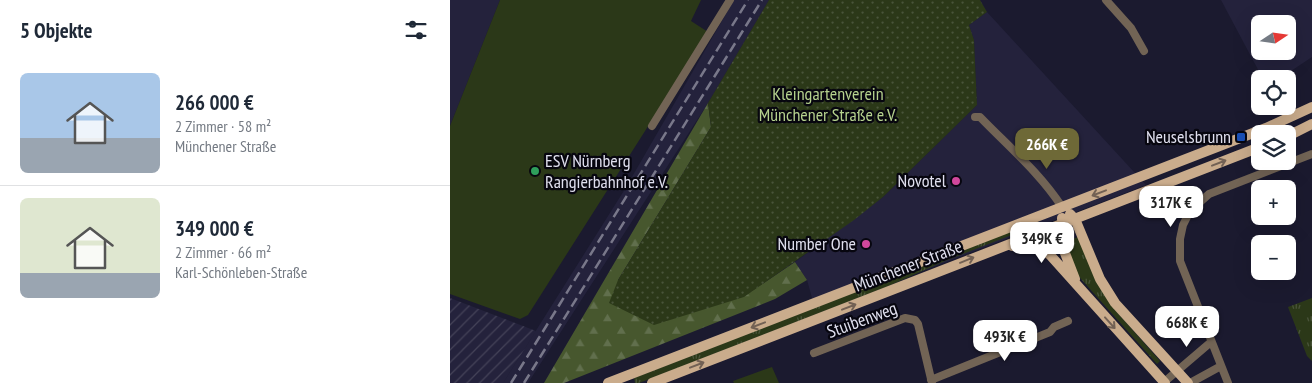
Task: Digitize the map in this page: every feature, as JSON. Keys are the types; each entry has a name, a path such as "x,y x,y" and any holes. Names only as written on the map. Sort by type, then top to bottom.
{"main road":[{"name":"Münchener Straße","path":"608,383 1266,128 1312,107"},
{"path":"1296,132 1312,124"},
{"name":"Münchener Straße","path":"652,383 1251,151"},
{"path":"1062,207 1075,219 1110,296 1132,324 1189,383"},
{"path":"1062,207 1065,255 1078,286"},
{"path":"1004,246 1040,248 1053,258 1164,383"}],"street":[{"path":"652,126 730,0"},
{"path":"1106,0 1131,28 1144,51"},
{"path":"975,117 980,117 1023,161 1052,192 1062,207"},
{"path":"1228,383 1180,261 1180,239 1183,226 1190,211 1209,194 1312,154"},
{"name":"Stuibenweg","path":"814,353 905,318 915,320 918,324 932,382"},
{"path":"932,382 1050,332 1054,327 1068,321"},
{"path":"1164,383 1176,370 1211,342"},
{"path":"1189,383 1221,366"}],"shaded area":[{"path":"450,0 500,0 450,126"},
{"path":"734,0 769,0 708,103 528,383 503,383 625,189"},
{"path":"1221,0 1312,0 1312,57 1292,70 1258,70 1253,60 1296,60 1296,15 1251,15 1251,56"},
{"path":"987,12 1146,185 816,312 807,280 795,262 883,197 977,105 974,40 969,25"},
{"path":"450,298 536,331 503,383 450,383"}],"green space":[{"name":"ESV Nürnberg Rangierbahnhof e.V.","path":"500,0 701,0 691,21 708,32 528,315 520,319 450,294 450,126"},
{"name":"Kleingartenverein Münchener Straße e.V.","path":"769,0 980,0 987,12 969,25 974,40 977,105 883,197 854,220 744,297 654,325 609,303 618,280 711,127 708,103"},
{"path":"708,103 711,127 618,280 743,297 795,262 807,280 775,299 564,383 544,383"},
{"path":"1038,221 1040,224 945,261 886,287 635,383 634,378"},
{"path":"1078,237 1115,310 1160,361 1157,364 1075,271 1065,242"},
{"path":"1312,298 1312,361 1307,356 1288,307"},
{"path":"772,367 779,383 734,383 733,381"}],"railway":[{"path":"511,383 748,0"},
{"path":"524,383 762,0"}],"place":[{"name":"Neuselsbrunn","path":"1241,137"},
{"name":"ESV Nürnberg Rangierbahnhof e.V.","path":"535,171"},
{"name":"Novotel","path":"956,181"},
{"name":"Number One","path":"866,244"}]}
